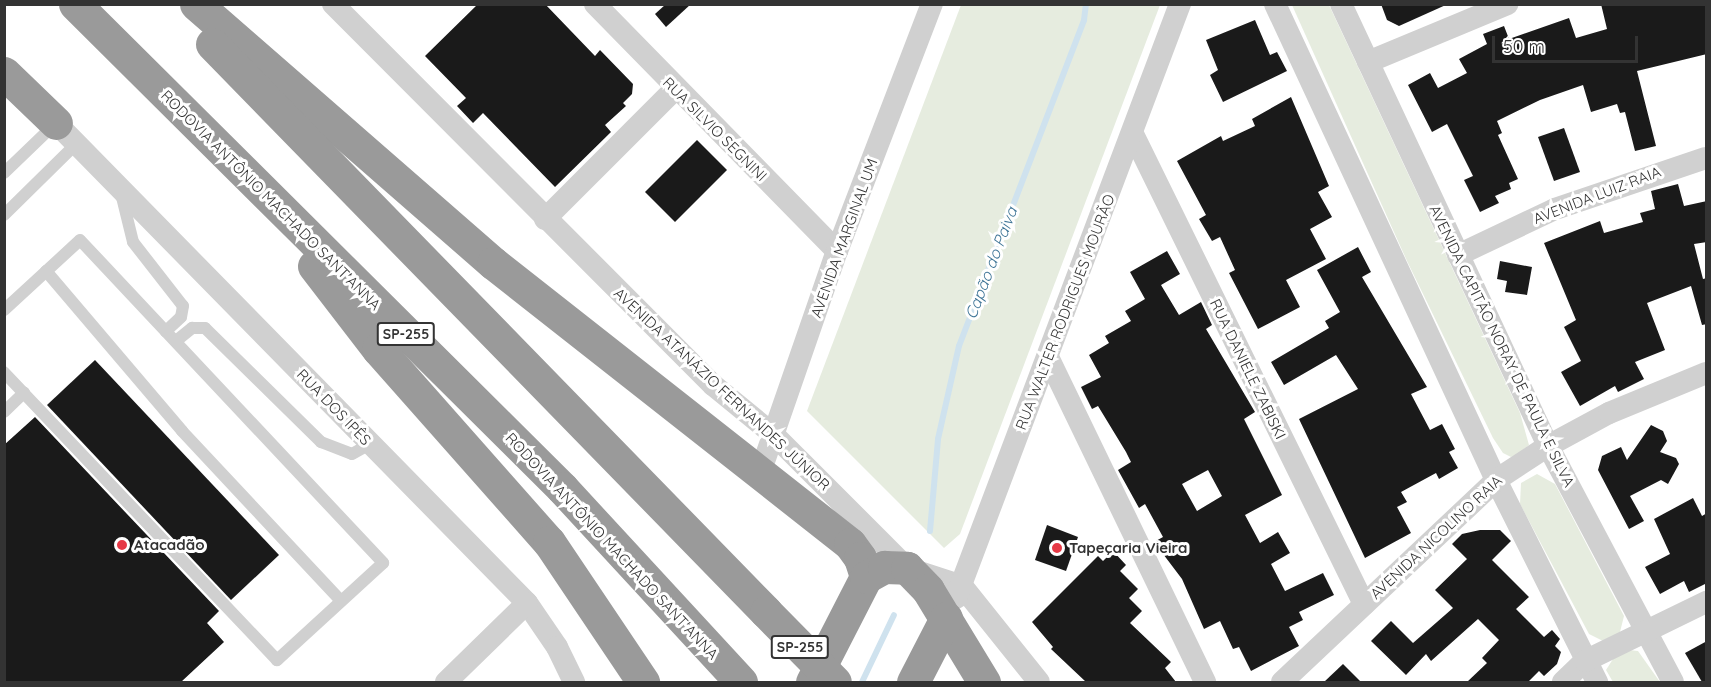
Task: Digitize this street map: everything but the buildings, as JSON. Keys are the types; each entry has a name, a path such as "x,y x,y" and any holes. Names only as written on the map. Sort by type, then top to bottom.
{"highway":[{"name":"SP-255","path":"173,4 835,682"},
{"path":"196,4 493,263 850,544 860,558 866,577"},
{"path":"75,5 252,188 378,349 549,542 643,682"},
{"name":"RODOVIA ANTÔNIO MACHADO SANT'ANNA","path":"75,5 562,488 735,677"},
{"path":"4,73 67,133"},
{"path":"812,682 866,577 884,567 907,567 928,590 984,682"},
{"path":"913,682 946,618"}],"street":[{"name":"AVENIDA ATANÁZIO FERNANDES JÚNIOR","path":"333,4 713,385 774,435 907,567 962,586"},
{"name":"RUA SILVIO SEGNINI","path":"596,4 675,89 837,251"},
{"name":"AVENIDA MARGINAL UM","path":"760,473 837,251 932,4"},
{"name":"RUA WALTER RODRIGUES MOURÃO","path":"946,618 962,586 1180,4"},
{"path":"1275,4 1496,480 1597,682"},
{"name":"AVENIDA CAPITÃO NORAY DE PAULA E SILVA","path":"1341,4 1548,446 1672,682"},
{"path":"1368,62 1507,4"},
{"path":"545,219 675,89"},
{"name":"RUA DOS IPÊS","path":"67,133 119,183 526,603 557,647 574,682"},
{"name":"RUA DANIELE ZABISKI","path":"1132,134 1364,604"},
{"name":"AVENIDA LUIZ RAIA","path":"1458,255 1555,209 1707,158"},
{"path":"1048,357 1205,682"},
{"name":"AVENIDA NICOLINO RAIA","path":"1282,682 1496,480 1548,446 1609,413 1707,373"},
{"path":"962,586 1039,682"},
{"path":"1563,682 1585,661 1707,602"},
{"path":"446,682 526,603"}],"lane":[{"path":"4,173 67,133"},
{"path":"4,215 67,133"},
{"path":"119,183 133,242 183,306 181,317 166,331"},
{"path":"4,310 80,240 382,563 277,660 4,372"},
{"path":"46,271 182,431 340,600"},
{"path":"176,341 192,328 205,328 321,442 352,454 370,444"},
{"path":"4,412 24,393"}],"shaded area":[{"path":"961,5 1160,5 960,534 944,548 807,411"},
{"path":"1292,5 1329,5 1520,413 1529,445 1518,454 1511,457 1503,453 1493,438 1407,261"},
{"path":"1537,474 1555,484 1624,616 1619,636 1605,642 1589,634 1520,504 1521,483"},
{"path":"1629,650 1638,651 1660,682 1613,682 1606,670 1613,659"}],"waterway":[{"name":"Capão do Paiva","path":"930,531 938,439 959,346 1084,20 1086,4"},
{"path":"862,682 894,615"}],"place":[{"name":"Atacadão","path":"122,545"},
{"name":"Tapeçaria Vieira","path":"1057,548"}]}
